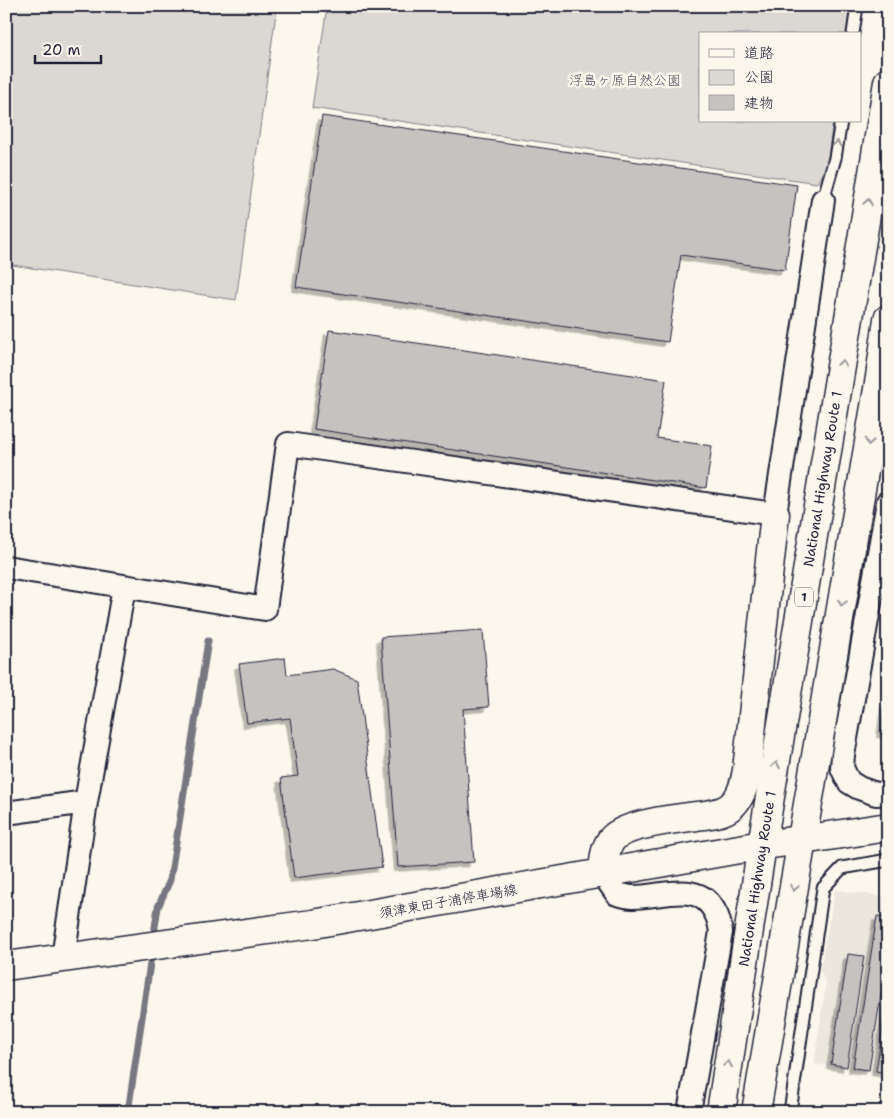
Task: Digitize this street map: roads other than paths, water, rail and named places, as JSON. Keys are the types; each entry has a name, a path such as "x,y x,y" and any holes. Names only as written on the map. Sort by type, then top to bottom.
{"main road":[{"name":"National Highway Route 1","path":"721,1112 762,845 888,82"},
{"path":"756,1112 888,319"},
{"path":"603,874 605,853 612,838 620,832 636,826 722,812 735,802 742,790 748,770 775,514"},
{"name":"須津東田子浦停車場線","path":"6,966 313,924 762,845 888,827"}],"street":[{"path":"6,566 265,609 288,444 775,514 822,200"},
{"path":"888,502 842,768 849,782 859,788 876,794 888,793"},
{"path":"63,958 86,802 124,587"},
{"path":"6,813 86,802"},
{"path":"603,874 617,894 632,898 678,892 695,894 708,901 717,914 721,932 689,1112"}],"lane":[{"path":"853,32 857,6"},
{"path":"822,200 835,158 841,122"},
{"path":"790,1112 823,888 842,868 888,860"}],"waterway":[{"path":"153,940 158,907 170,880 208,641"},
{"path":"128,1112 152,950"}],"park label":[{"name":"浮島ヶ原自然公園","path":"625,80"}]}
